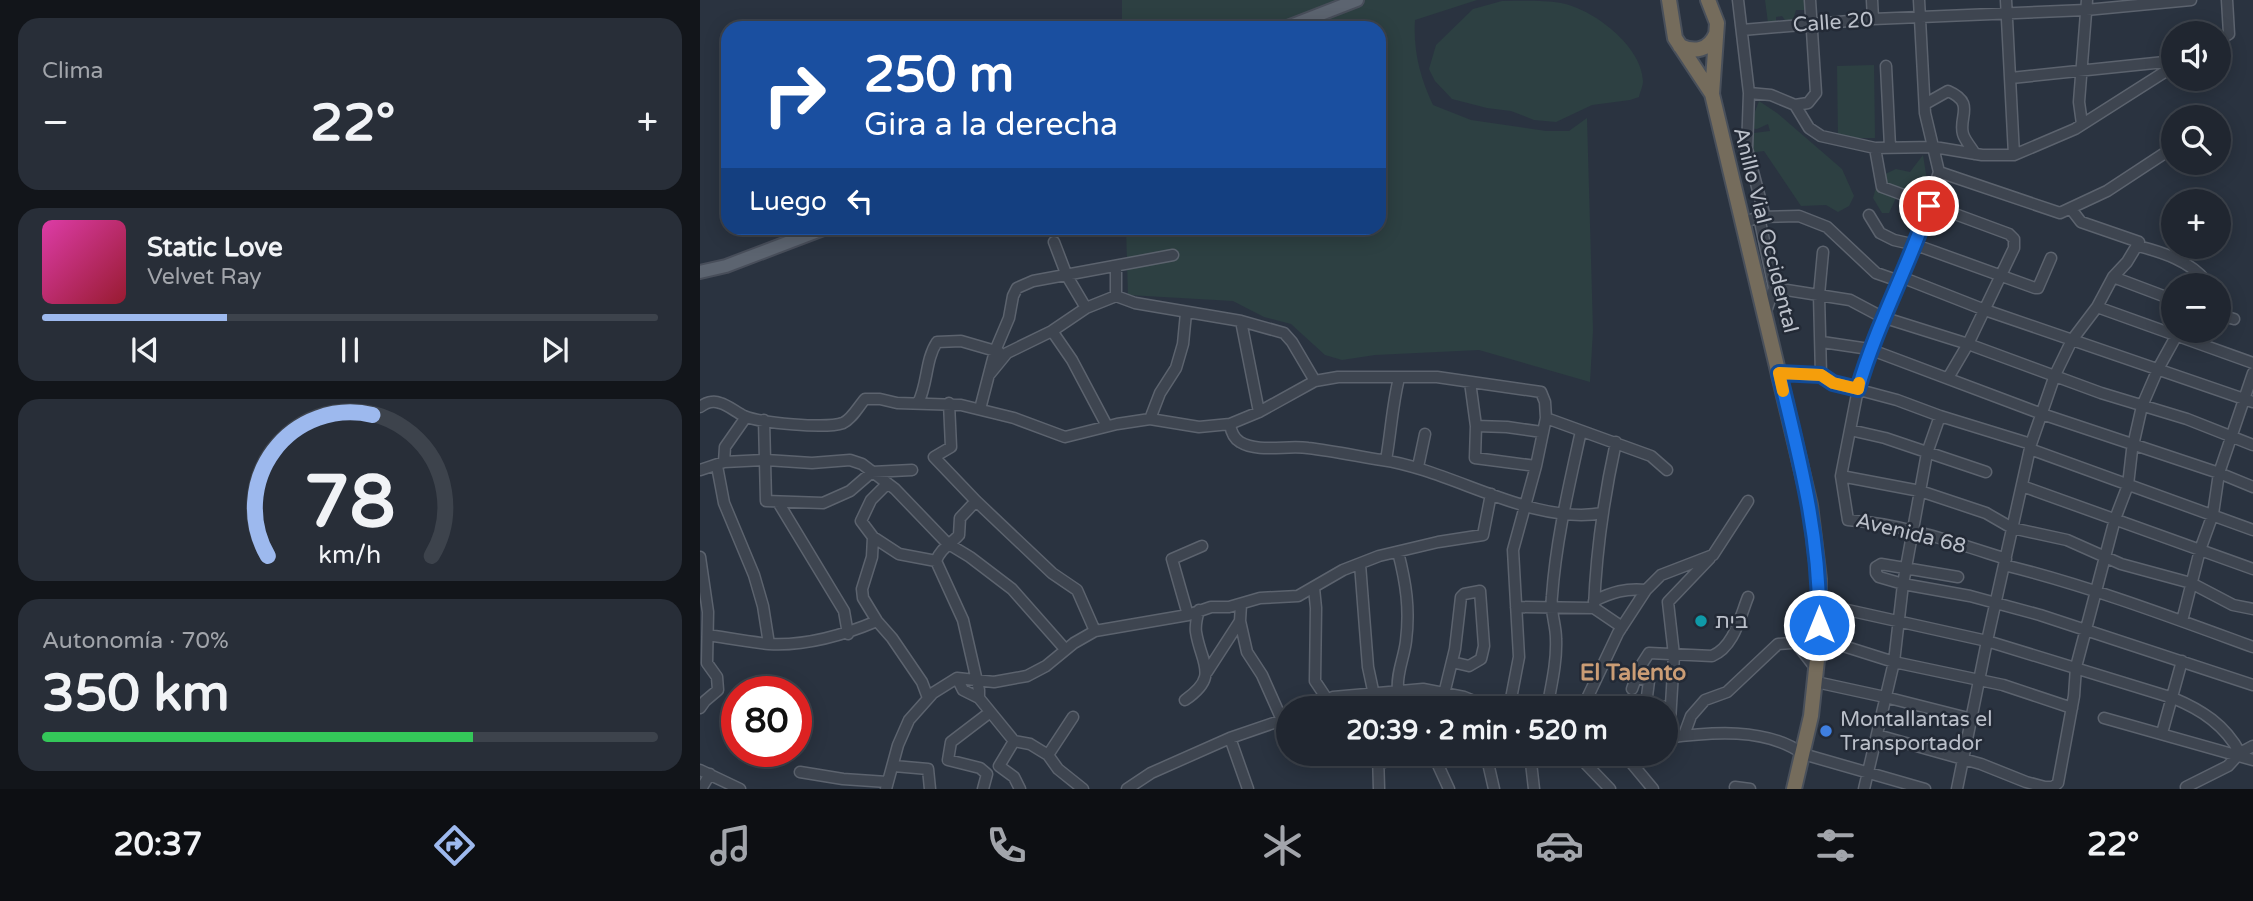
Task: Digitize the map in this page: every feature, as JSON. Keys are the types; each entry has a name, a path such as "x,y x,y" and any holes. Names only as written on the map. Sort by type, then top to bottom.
{"highway":[{"name":"Anillo Vial Occidental","path":"1669,0 1671,27 1680,46 1712,94"},
{"name":"Anillo Vial Occidental","path":"1708,0 1715,16 1717,33 1712,94 1810,505 1819,579 1816,676 1803,754 1794,789"},
{"path":"1680,46 1702,49 1717,33"}],"main road":[{"path":"1303,21 1357,0"},
{"path":"700,272 726,266 808,235"}],"street":[{"path":"1738,0 1749,93 1746,149 1762,217 1774,288 1765,314"},
{"path":"1749,93 1771,95 1795,105 1813,100 1816,93 1810,0"},
{"path":"1872,0 1873,19"},
{"name":"Avenida 68","path":"1919,0 1925,104 1939,172 1916,245 1869,349 1858,389 1841,477 1848,520 1881,522 1914,529 2253,647"},
{"path":"2006,0 2014,155"},
{"name":"Calle 20","path":"1742,30 1873,19 2191,0"},
{"path":"2227,0 2228,21"},
{"path":"2082,124 2079,102 2086,5"},
{"path":"1886,65 1890,147"},
{"path":"2011,78 2161,65"},
{"path":"1795,105 1810,128 1821,136 1875,148 1934,147 1975,154 2014,155 2035,148 2082,124 2161,72"},
{"path":"1925,104 1948,91 1956,95 1965,110 1963,134 1975,154"},
{"path":"1875,148 1882,187 2009,233 2014,239 2014,248 1985,310 1948,378"},
{"path":"1939,172 2060,213 2125,180 2161,156"},
{"path":"1957,789 1987,640 2031,447 2055,375 2072,340 2139,242 2081,222 2071,209"},
{"path":"1869,215 1880,233 1894,240 1916,245 2038,288 2052,258"},
{"path":"1742,223 1762,217 1799,216 1827,227 1876,273 2248,400"},
{"path":"1054,242 1067,276 1086,308"},
{"path":"2138,246 2159,251 2200,273"},
{"path":"1821,375 1819,295 1824,252"},
{"path":"980,409 995,351 1009,318 1017,288 1033,281 1173,255"},
{"path":"1116,266 1116,296"},
{"path":"2113,277 2161,295"},
{"path":"1774,288 1850,300 1882,317 2187,419 2253,446"},
{"path":"989,375 1007,353 1052,331 1086,308 1116,296 1135,303 1241,321 1284,333 1292,341 1315,381"},
{"path":"2097,307 2161,328"},
{"path":"1150,419 1160,393 1176,368 1183,344 1186,313"},
{"path":"1241,321 1259,412"},
{"path":"1052,331 1072,360 1107,426"},
{"path":"918,404 932,349 937,342 961,341 1007,353"},
{"path":"1822,342 1869,349 2042,414 2253,487"},
{"path":"1877,735 1964,759 2026,782 2053,787 2058,783 2072,708 2076,667 2087,632 2104,556 2128,485 2133,444 2142,406 2173,343"},
{"path":"2201,343 2253,363"},
{"path":"1779,373 1821,375 1833,383 1897,400 2253,530"},
{"path":"2182,621 2200,550 2213,514 2218,473 2230,436 2248,400 2253,373"},
{"path":"700,407 707,402 718,402 746,417 792,424 841,424 850,419 865,399 897,403 949,403 1014,418 1065,437 1150,419 1199,427 1230,424 1259,412 1315,381 1338,377 1437,377 1541,391 1545,401 1546,418 1527,505 1513,550 1519,657 1512,696"},
{"path":"1386,460 1391,412 1399,378"},
{"path":"1469,382 1476,426 1475,458 1536,466"},
{"path":"949,403 951,447 934,457 1052,573 1077,590 1095,631"},
{"path":"1864,789 1894,662 1903,584 1927,453 1940,416"},
{"path":"746,417 725,447 720,464 724,503 754,575 763,606 769,644"},
{"path":"1546,418 1651,456 1667,470"},
{"path":"764,420 766,500 823,503 850,491 872,472 912,470"},
{"path":"1230,424 1238,441 1251,446 1307,447 1386,460 1418,467 1491,494 1562,514 1584,517 1602,513"},
{"path":"1476,426 1542,432"},
{"path":"1850,430 1885,438 1986,472"},
{"path":"1549,696 1556,659 1557,636 1551,607 1562,514 1581,431"},
{"path":"1418,467 1425,434"},
{"path":"1594,605 1602,513 1616,442"},
{"path":"700,470 720,464 766,460 812,463 850,460 862,464 895,489 947,543 1012,589 1065,649"},
{"path":"1841,477 1920,491 1986,513 2012,528 2067,540 2121,564 2191,583 2233,605 2253,609"},
{"path":"887,484 871,500 861,521 873,537 899,554 936,561"},
{"path":"2022,486 2253,569"},
{"path":"800,772 886,785 909,720 928,698 957,678 995,682 1027,677 1095,631 1188,615 1199,610 1241,604 1260,598 1298,596 1343,570 1360,564 1438,542 1483,535 1491,494"},
{"path":"976,501 960,518 959,535 947,543 936,561 964,620 979,698 1014,741 1030,744 1048,755 1058,769 1083,789"},
{"path":"1671,696 1674,655 1668,602 1713,555 1748,501"},
{"path":"778,502 844,611 848,634"},
{"path":"873,537 872,556 862,589 863,598 922,682 928,698"},
{"path":"1188,615 1172,559 1202,546"},
{"path":"1398,552 1408,592 1406,642 1397,681 1398,691"},
{"path":"1587,696 1622,627 1646,590 1661,575 1713,555"},
{"path":"700,556 707,601 707,663 717,677 718,690 700,708"},
{"path":"1360,564 1368,667 1373,694"},
{"path":"1958,577 1881,564 1876,567 1879,577 1996,602 2253,685"},
{"path":"1314,588 1315,681 1326,696"},
{"path":"1516,607 1594,605 1615,591 1646,590"},
{"path":"1444,694 1452,662 1461,597 1479,591 1483,646 1481,659 1469,666 1452,662"},
{"path":"1632,689 1649,653 1712,656 1720,652 1728,644 1748,597"},
{"path":"1241,604 1240,621 1247,652 1276,702"},
{"path":"1594,605 1622,627"},
{"path":"1837,644 1843,609"},
{"path":"1820,610 1843,609 1987,640 2173,698 2197,708 2225,730 2239,755"},
{"path":"1199,610 1195,629 1207,672"},
{"path":"708,635 769,644 848,634 877,621"},
{"path":"1185,700 1201,687 1207,672 1240,621"},
{"path":"1684,735 1691,716 1706,700 1727,692 1778,644 1819,641 1894,662 2003,685 2072,708"},
{"path":"1796,643 1816,676 1972,719"},
{"path":"2162,733 2182,661"},
{"path":"1636,677 1649,681 1647,696"},
{"path":"957,678 963,690 979,698"},
{"path":"1355,696 1423,690 1457,696"},
{"path":"987,774 980,768 948,760 951,742 989,713"},
{"path":"1048,755 1073,717"},
{"path":"2104,718 2253,760"},
{"path":"1127,789 1151,773 1230,738 1276,722"},
{"path":"1678,736 1747,734 1790,744 1803,754 1925,789"},
{"path":"1230,738 1248,789"},
{"path":"983,789 987,774 999,766 1014,741"},
{"path":"2186,787 2228,766 2253,746"},
{"path":"894,766 928,769 930,789"},
{"path":"999,766 1014,777 1020,789"},
{"path":"1378,766 1380,789"},
{"path":"1438,766 1449,789"},
{"path":"1489,766 1494,789"},
{"path":"1531,766 1534,789"},
{"path":"1588,766 1610,789"},
{"path":"1634,766 1653,789"},
{"path":"701,789 705,772 740,789"},
{"path":"1735,788 1750,789"}],"shaded area":[{"path":"1122,0 1477,0 1415,20 1416,53 1424,85 1433,105 1471,120 1546,131 1569,131 1587,118 1593,330 1590,382 1479,350 1375,355 1342,360 1325,355 1291,324 1264,317 1233,301 1128,295 1126,235 1386,235 1386,21 1122,21"},
{"path":"1765,0 1808,0 1807,10 1796,10 1792,23 1787,23 1782,16 1776,17 1776,25 1768,23"},
{"path":"1502,1 1561,3 1601,21 1625,43 1641,68 1643,81 1639,97 1592,105 1556,122 1534,120 1511,111 1452,99 1435,81 1429,69 1436,45 1473,9"},
{"path":"1874,65 1875,138 1838,138 1837,66"},
{"path":"1759,101 1777,113 1842,169 1854,196 1849,206 1838,212 1826,205 1801,206 1764,151 1748,153 1754,133 1770,131 1768,124 1757,129 1749,128"},
{"path":"1923,155 1927,180 1909,204 1896,198 1889,213 1882,213 1873,198 1879,177 1896,169 1910,172"}],"slow traffic":[{"path":"1783,391 1779,373 1821,375 1833,383 1858,389 1859,383"}],"place":[{"name":"בית","path":"1701,621"},
{"name":"Montallantas el Transportador","path":"1826,731"}],"district":[{"name":"El Talento","path":"1633,672"}],"route":[{"path":"1819,625 1819,579 1810,505 1779,373 1821,375 1833,383 1858,389 1869,349 1916,245 1929,206"}]}
